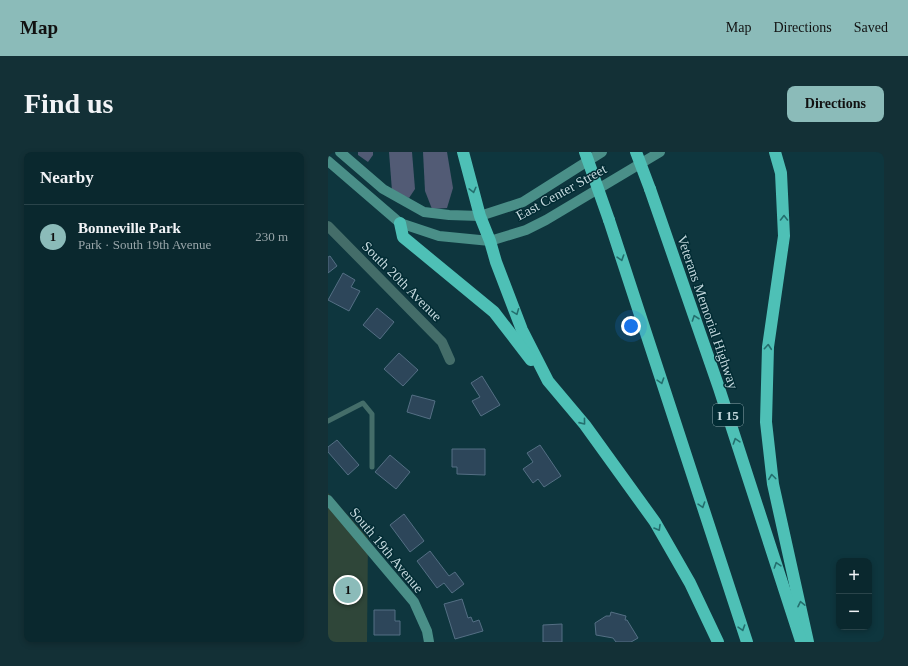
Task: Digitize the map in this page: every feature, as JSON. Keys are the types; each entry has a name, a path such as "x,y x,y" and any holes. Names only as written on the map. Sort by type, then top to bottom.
{"highway":[{"path":"463,152 480,216 490,241 496,262 522,330 548,381"},
{"path":"585,152 609,220 747,642"},
{"name":"Veterans Memorial Highway","path":"636,152 719,388 802,642"},
{"path":"775,152 781,173 784,236 768,347 766,422 773,484 808,642"},
{"path":"400,223 404,237 494,312 548,381 585,425 655,522 690,583 718,642"}],"main road":[{"name":"East Center Street","path":"340,152 383,189 424,212 449,215 480,216 523,202 602,152"},
{"name":"East Center Street","path":"328,161 400,223 439,236 490,241 526,230 546,220 660,152"},
{"name":"South 19th Avenue","path":"328,500 414,602 427,631 429,642"}],"street":[{"name":"South 20th Avenue","path":"328,226 442,342 450,360"}],"lane":[{"path":"328,421 363,403 372,414 372,467"}],"green space":[{"path":"328,493 368,538 367,642 328,642"}],"water":[{"path":"358,152 373,152 373,155 368,162 358,155"},
{"path":"389,152 412,152 415,189 409,198 392,191"},
{"path":"423,152 447,152 453,188 447,208 432,209 425,191"}],"building":[{"path":"330,256 337,266 328,273 328,257"},
{"path":"343,273 355,280 351,287 360,291 349,311 328,300"},
{"path":"377,308 394,322 380,339 363,325"},
{"path":"399,353 418,370 403,386 384,369"},
{"path":"482,376 500,405 481,416 472,401 480,397 471,383"},
{"path":"412,395 435,401 430,419 407,412"},
{"path":"337,440 359,465 348,475 328,452 328,447"},
{"path":"540,445 561,476 544,487 538,479 533,483 523,469 533,462 527,453"},
{"path":"452,449 485,449 485,475 457,474 457,467 452,467"},
{"path":"390,455 410,472 396,489 375,472"},
{"path":"404,514 424,541 410,552 390,525"},
{"path":"430,551 449,576 455,572 464,584 452,593 444,583 437,588 417,561"},
{"path":"462,599 468,618 471,617 473,622 479,620 483,631 455,639 444,604"},
{"path":"374,610 395,610 395,621 400,621 400,635 374,635"},
{"path":"611,612 626,616 625,620 627,620 638,638 631,642 616,642 613,638 596,635 595,623 606,616 610,616"},
{"path":"562,624 562,642 543,642 543,625"}],"place":[{"name":"Bonneville Park","path":"348,590"}]}
